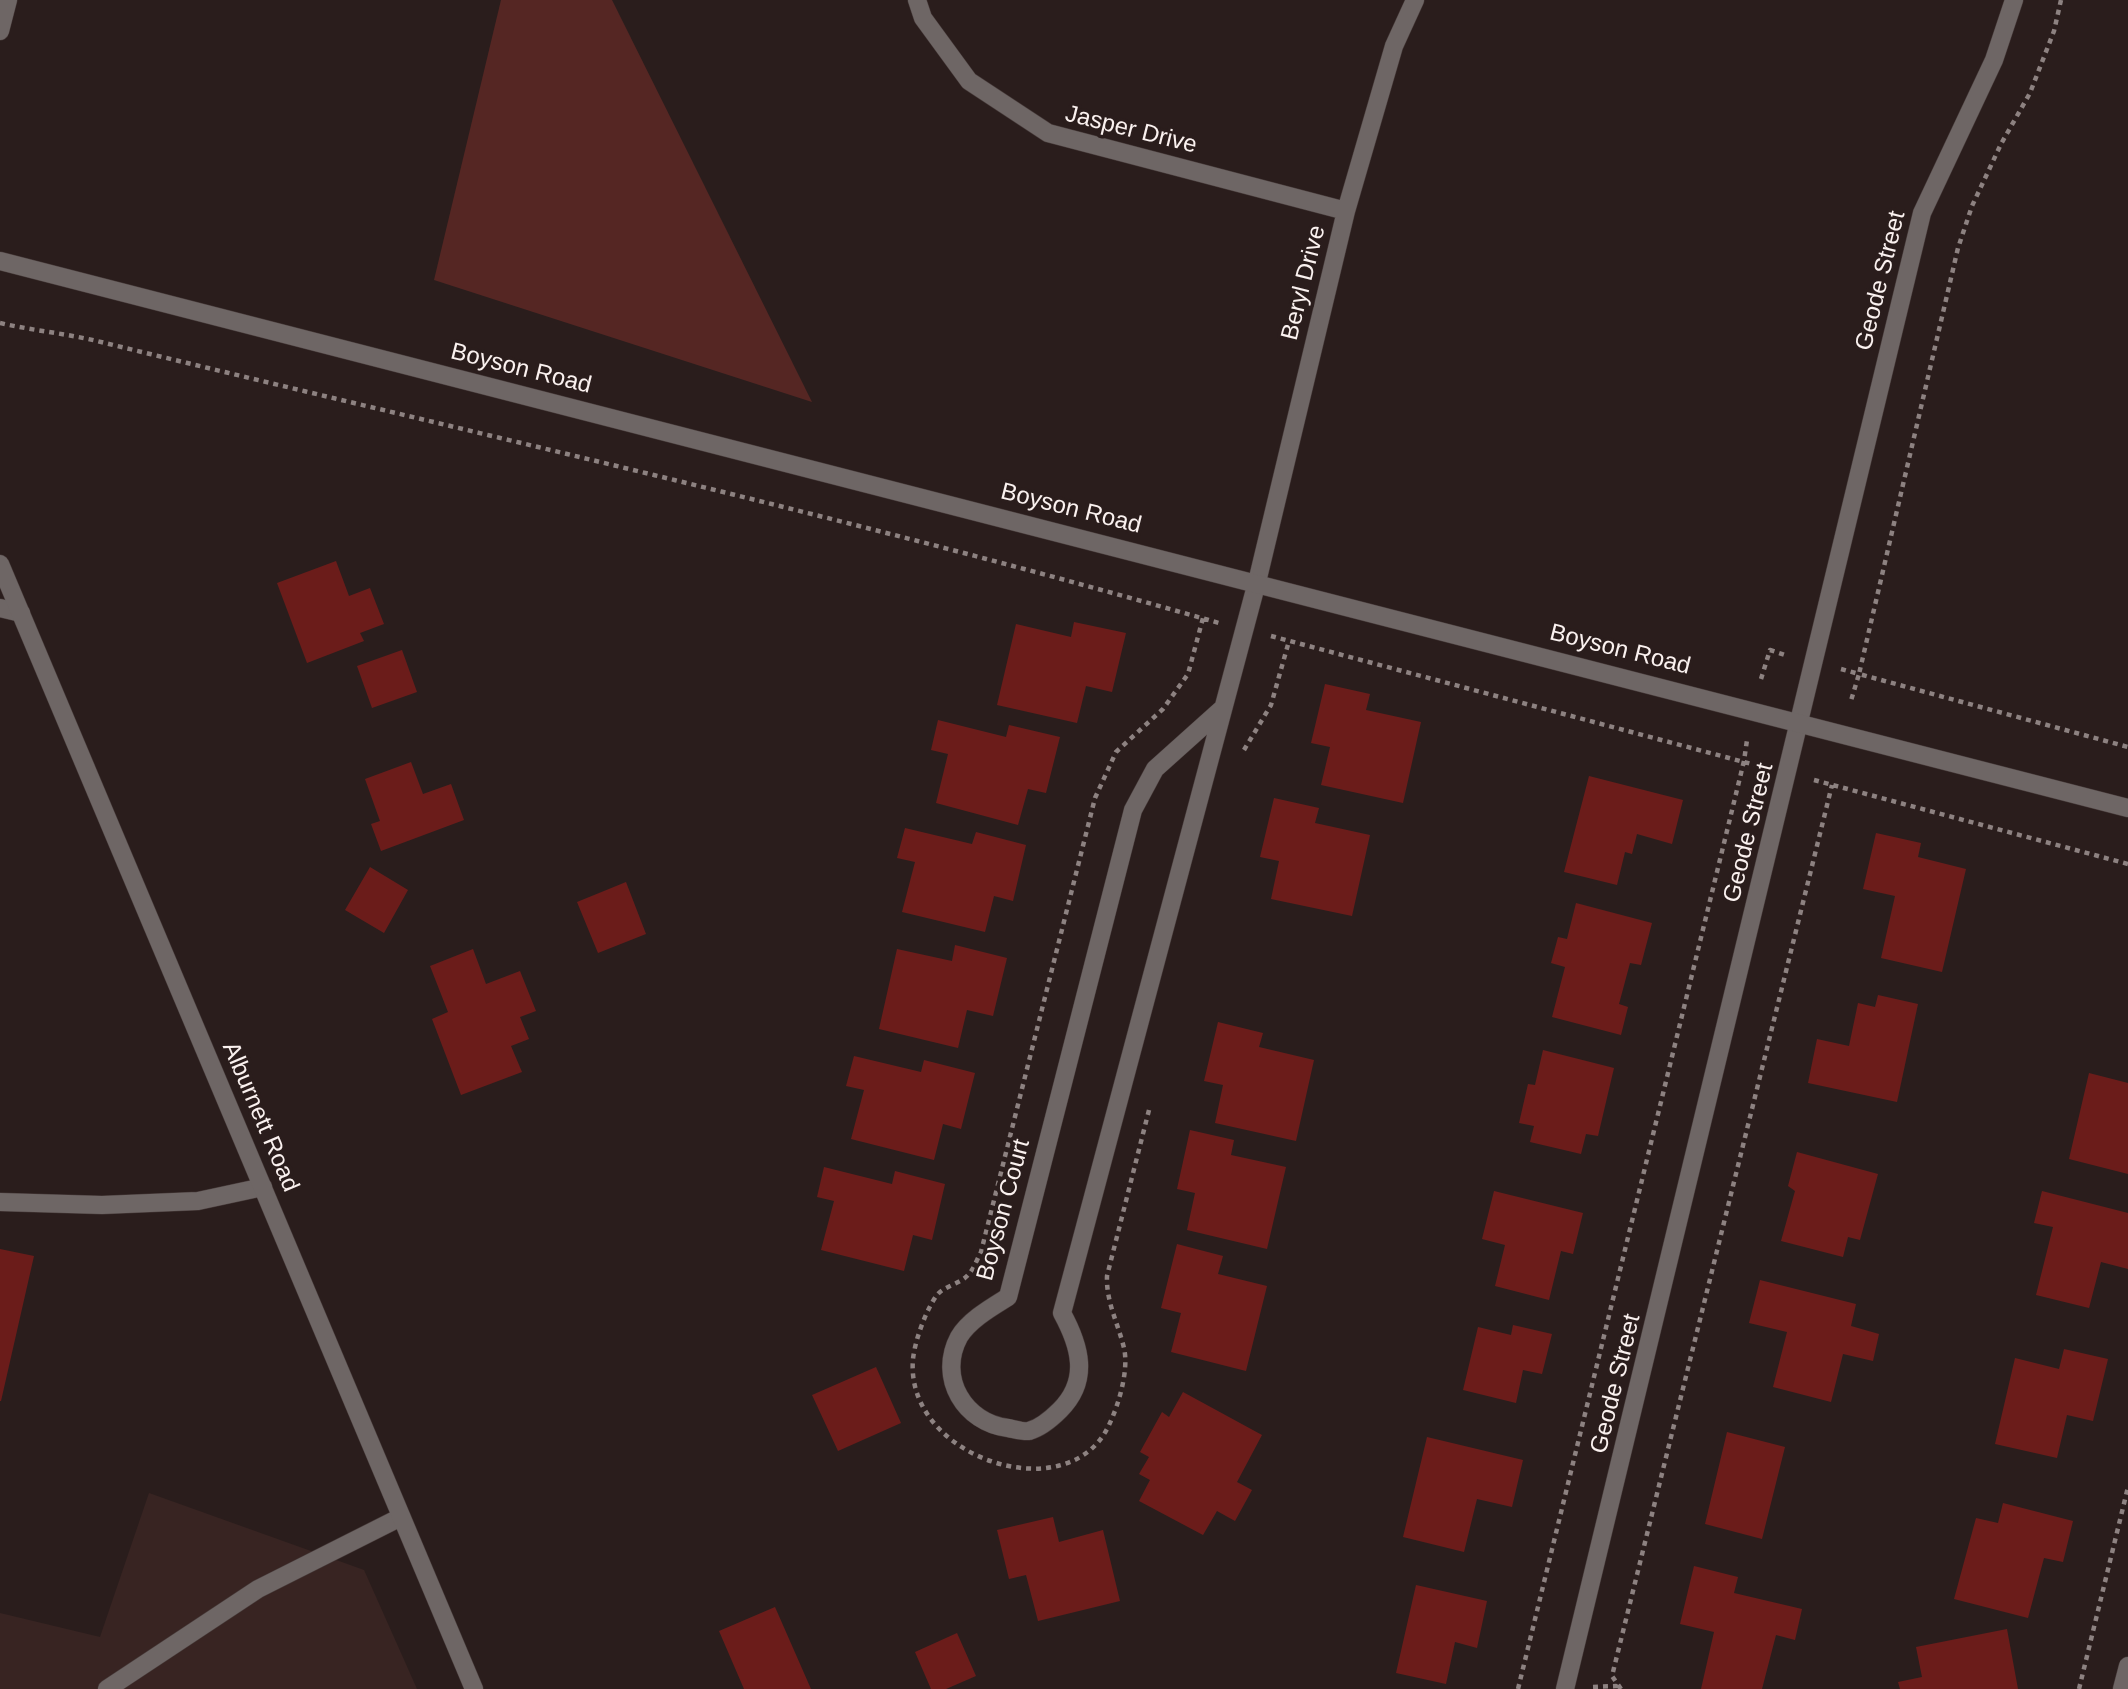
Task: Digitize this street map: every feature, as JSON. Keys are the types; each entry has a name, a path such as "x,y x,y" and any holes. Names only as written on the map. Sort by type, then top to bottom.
{"street":[{"path":"0,31 8,0"},
{"name":"Jasper Drive","path":"917,0 923,18 969,81 1048,134 1346,211"},
{"name":"Beryl Drive","path":"1223,708 1257,582 1346,211 1394,46 1415,0"},
{"name":"Geode Street","path":"1565,1689 1922,214 1994,60 2014,0"},
{"name":"Boyson Road","path":"0,261 2128,808"},
{"name":"Alburnett Road","path":"0,564 474,1689"},
{"path":"0,608 21,613"},
{"name":"Boyson Court","path":"1223,708 1062,1313 1076,1338 1081,1369 1072,1398 1053,1417 1028,1431 1000,1427 971,1414 956,1393 952,1367 959,1337 981,1314 1008,1297 1133,810 1155,769 1223,708"},
{"path":"0,1202 102,1205 198,1201 263,1187"},
{"path":"107,1689 258,1589 401,1517"},
{"path":"2122,1689 2128,1666"}],"path":[{"path":"1850,704 1958,248 1972,206 2001,144 2031,93 2062,0"},
{"path":"0,323 103,342 181,363 629,467 1218,623"},
{"path":"1274,637 1759,766"},
{"path":"1761,679 1770,650 1785,655"},
{"path":"1836,667 2128,747"},
{"path":"1518,1689 1744,761 1746,740"},
{"path":"1813,780 2128,864"},
{"path":"1621,1689 1612,1676 1832,785"},
{"path":"2079,1689 2128,1487"}],"shaded area":[{"path":"501,0 612,0 812,402 434,280"},
{"path":"149,1493 364,1570 417,1689 0,1689 0,1613 100,1637"}],"building":[{"path":"336,561 349,596 370,588 384,624 360,633 364,641 307,663 277,583"},
{"path":"1074,622 1126,633 1112,692 1086,686 1077,723 997,705 1016,624 1071,637"},
{"path":"402,650 417,692 372,708 357,666"},
{"path":"1325,684 1370,694 1366,710 1421,722 1403,803 1321,785 1330,747 1311,743"},
{"path":"938,720 1006,737 1009,725 1060,737 1046,793 1028,789 1018,825 936,803 948,754 931,750"},
{"path":"411,762 423,794 451,784 464,820 381,851 371,824 380,821 365,779"},
{"path":"1589,776 1683,800 1672,844 1637,834 1632,854 1625,852 1617,885 1564,872"},
{"path":"1274,798 1319,808 1315,823 1370,835 1352,916 1271,899 1279,861 1260,857"},
{"path":"905,828 972,844 976,832 1026,845 1013,901 994,896 985,932 902,912 915,862 897,858"},
{"path":"1876,833 1921,843 1918,857 1966,869 1942,972 1881,958 1895,896 1863,889"},
{"path":"370,867 408,890 384,933 345,910"},
{"path":"626,882 646,934 598,953 577,902"},
{"path":"1576,903 1652,923 1641,965 1630,963 1619,1004 1628,1007 1621,1035 1552,1017 1565,967 1551,963 1558,937 1567,939"},
{"path":"955,945 1007,958 993,1016 967,1010 958,1048 879,1029 897,949 952,961"},
{"path":"473,949 486,984 520,971 536,1011 520,1017 529,1039 511,1046 522,1072 461,1095 432,1019 448,1012 430,966"},
{"path":"1878,995 1918,1004 1897,1102 1808,1083 1817,1039 1849,1046 1858,1003 1875,1007"},
{"path":"1218,1022 1263,1033 1259,1047 1314,1060 1296,1141 1215,1123 1223,1085 1204,1081"},
{"path":"1543,1050 1614,1068 1598,1136 1586,1134 1581,1154 1530,1142 1534,1126 1519,1123 1528,1084 1535,1085"},
{"path":"854,1056 921,1072 924,1060 975,1073 961,1129 943,1124 934,1160 851,1139 864,1090 846,1086"},
{"path":"2089,1073 2128,1083 2128,1174 2069,1159"},
{"path":"1190,1130 1234,1140 1231,1155 1286,1167 1267,1249 1187,1230 1195,1193 1177,1189"},
{"path":"1797,1152 1878,1174 1860,1240 1848,1237 1843,1257 1781,1241 1795,1191 1788,1186"},
{"path":"824,1167 892,1184 895,1171 945,1184 932,1240 913,1235 904,1271 821,1250 834,1201 817,1197"},
{"path":"1494,1191 1583,1213 1573,1254 1561,1251 1549,1300 1495,1286 1505,1245 1482,1239"},
{"path":"2042,1191 2128,1213 2128,1269 2101,1262 2089,1308 2036,1295 2053,1227 2034,1223"},
{"path":"1177,1244 1223,1256 1218,1274 1267,1286 1246,1371 1171,1352 1181,1313 1161,1308"},
{"path":"0,1249 34,1256 1,1401 0,1401"},
{"path":"1760,1280 1856,1304 1851,1326 1879,1334 1873,1361 1843,1354 1831,1402 1773,1387 1787,1332 1749,1323"},
{"path":"1513,1325 1552,1334 1542,1374 1523,1370 1516,1403 1463,1390 1478,1327 1511,1335"},
{"path":"2064,1349 2108,1359 2093,1421 2067,1415 2057,1458 1995,1444 2015,1358 2059,1369"},
{"path":"876,1367 901,1423 838,1451 812,1395"},
{"path":"1183,1392 1262,1435 1237,1482 1252,1490 1235,1521 1217,1511 1203,1535 1139,1501 1150,1480 1139,1474 1149,1457 1140,1452 1162,1412 1169,1417"},
{"path":"1727,1432 1785,1447 1762,1539 1705,1524"},
{"path":"1427,1437 1523,1460 1512,1507 1477,1499 1464,1552 1403,1537"},
{"path":"2003,1503 2073,1521 2063,1562 2044,1558 2028,1618 1954,1599 1976,1518 1998,1523"},
{"path":"1053,1517 1059,1542 1103,1530 1120,1601 1038,1621 1026,1575 1009,1579 997,1530"},
{"path":"1694,1566 1738,1577 1734,1593 1802,1609 1795,1640 1776,1635 1762,1689 1701,1689 1714,1632 1680,1624"},
{"path":"1416,1585 1487,1601 1477,1648 1455,1642 1446,1684 1396,1673"},
{"path":"775,1607 811,1689 744,1689 719,1631"},
{"path":"2007,1629 2018,1689 1900,1689 1898,1682 1922,1677 1916,1647"},
{"path":"957,1633 976,1676 946,1689 931,1689 915,1652"}]}
